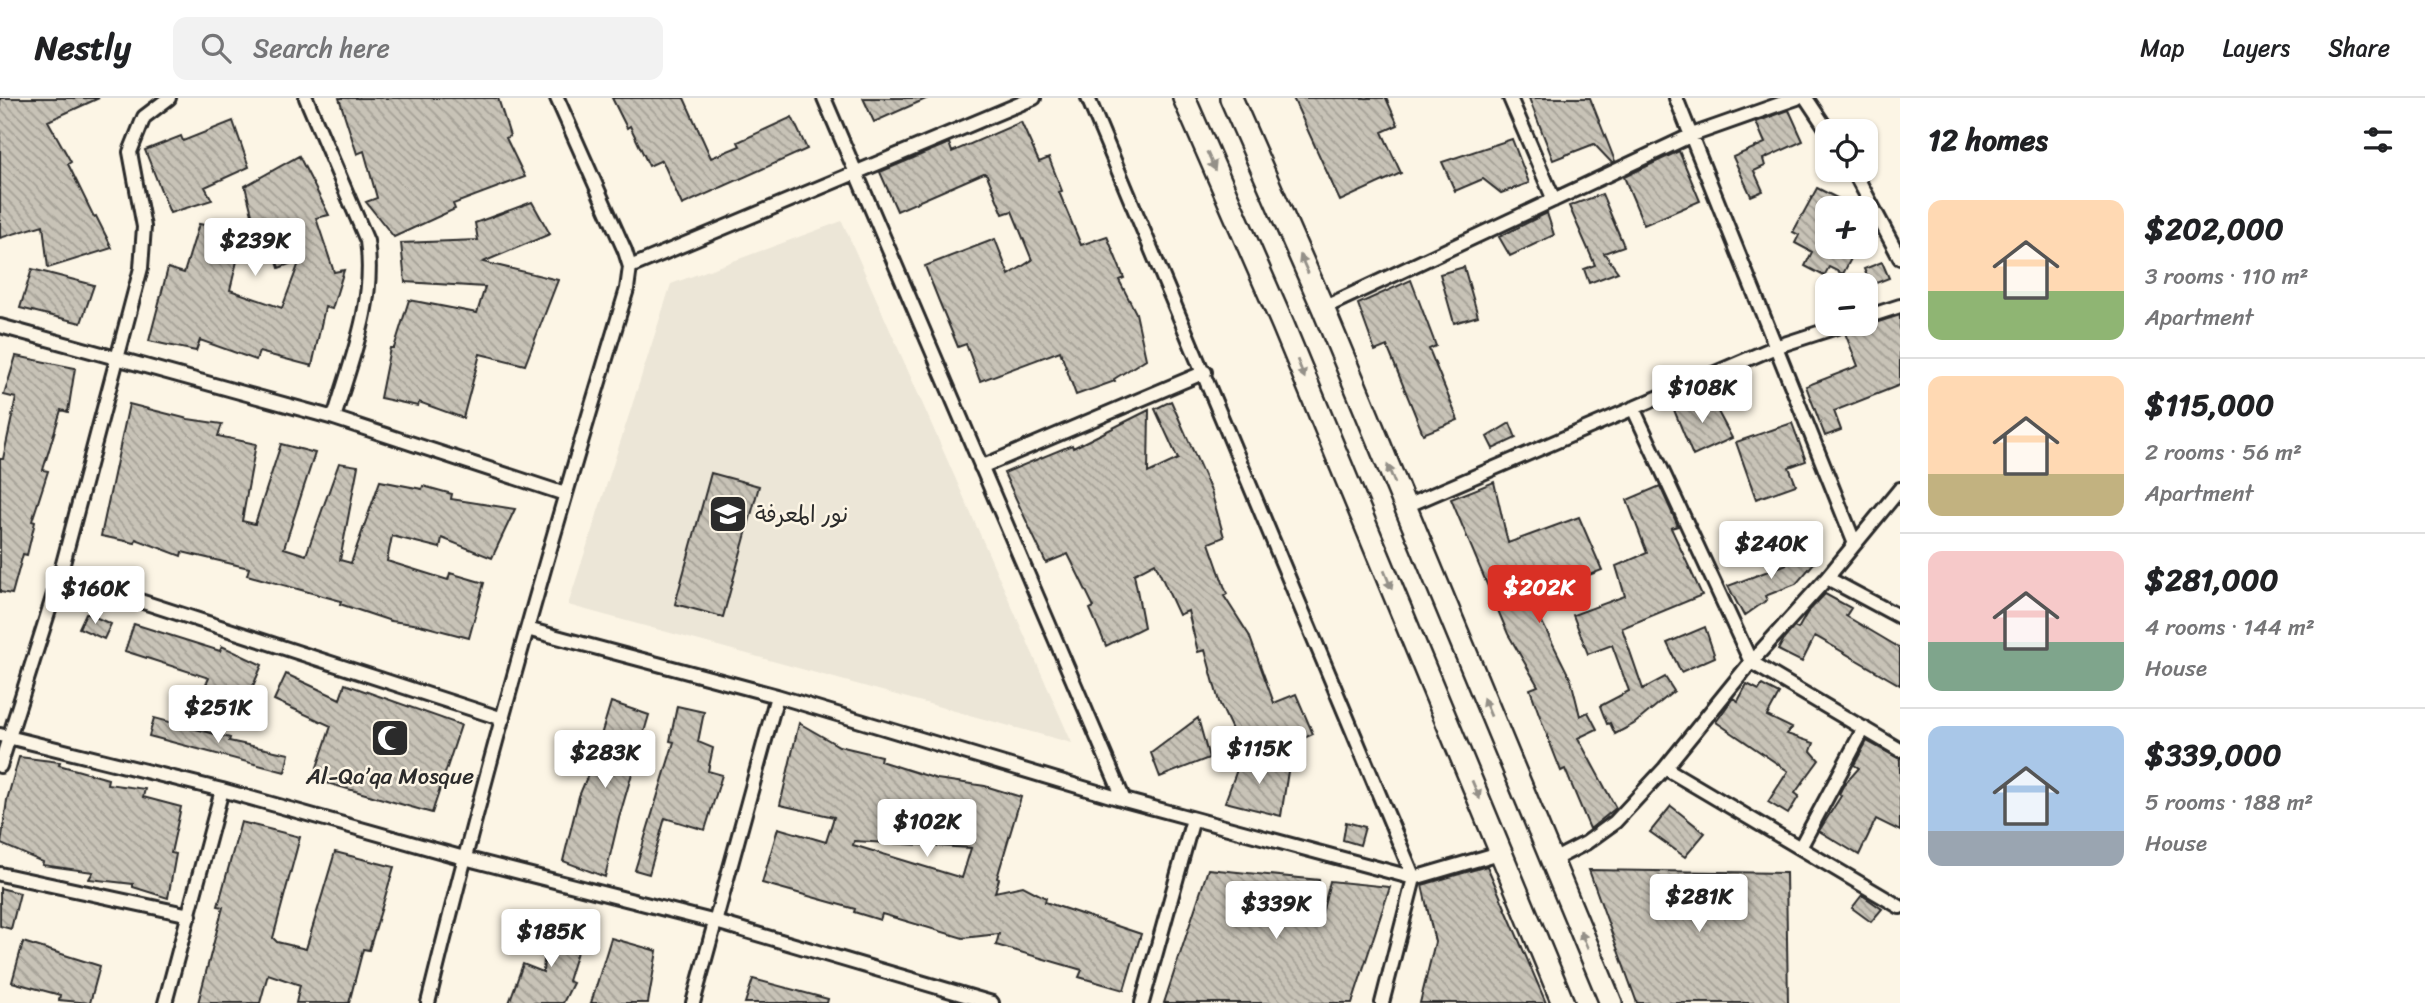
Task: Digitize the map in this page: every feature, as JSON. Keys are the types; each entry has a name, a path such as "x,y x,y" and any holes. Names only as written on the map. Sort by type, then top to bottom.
{"main road":[{"path":"1184,98 1283,325 1503,852 1563,1003"},
{"path":"1231,98 1323,308 1611,1003"}],"street":[{"path":"0,766 5,736 60,575 118,358 144,247 144,227 130,152 144,117 169,98"},
{"path":"306,98 367,241 371,266 370,294 334,418"},
{"path":"428,1003 464,858 527,629 627,289 630,267 557,98"},
{"path":"824,98 1124,800"},
{"path":"630,267 856,175 1034,98"},
{"path":"1088,98 1205,372 1414,878 1382,1003"},
{"path":"1510,98 1554,200"},
{"path":"1676,98 1856,544"},
{"path":"1323,308 1692,135 1797,98"},
{"path":"1805,98 1820,119"},
{"path":"1859,182 1900,258"},
{"path":"1878,313 1900,306"},
{"path":"0,326 334,418 565,494"},
{"path":"1405,506 1778,346 1815,334"},
{"path":"981,467 1205,372"},
{"path":"1633,408 1751,662 1900,750"},
{"path":"1551,861 1586,843 1615,821 1665,768 1751,662 1856,544 1900,489"},
{"path":"60,575 503,719"},
{"path":"1826,578 1900,617"},
{"path":"527,629 777,695 1124,800 1414,878 1503,852"},
{"path":"693,1003 777,695"},
{"path":"1801,846 1864,728"},
{"path":"5,736 222,790 464,858 716,922 992,1003"},
{"path":"1665,768 1801,846 1900,907"},
{"path":"165,1003 222,790"},
{"path":"1142,1003 1193,819"},
{"path":"0,874 190,915"},
{"path":"943,1003 947,990"}],"shaded area":[{"path":"842,221 1072,743 568,605 671,284"}],"building":[{"path":"0,98 99,98 48,121 71,162 68,164 94,217 96,216 112,248 48,268 43,225 0,238"},
{"path":"339,98 498,98 510,136 506,138 525,177 453,204 455,209 394,237 366,202 377,198 364,151 357,154"},
{"path":"612,98 684,98 711,158 740,146 738,142 792,117 807,149 682,205 662,160 649,166 630,126 627,128"},
{"path":"863,98 928,98 874,122"},
{"path":"1293,98 1386,98 1398,125 1382,132 1401,173 1340,201"},
{"path":"1529,98 1590,98 1615,161 1612,163 1594,144 1553,160"},
{"path":"1789,110 1803,141 1763,159 1765,166 1754,171 1763,191 1751,196 1733,157 1765,143 1756,122"},
{"path":"233,121 249,167 205,187 212,200 170,213 145,150 181,136 183,141"},
{"path":"1021,122 1039,162 1049,158 1062,191 1059,192 1081,245 1107,236 1124,278 1119,280 1136,313 1146,359 1114,379 1115,381 1076,395 1060,351 980,381 966,344 958,347 939,301 925,266 995,239 1009,275 1032,260 1012,211 1003,214 987,175 984,173 897,211 880,172 949,143 952,152"},
{"path":"1512,139 1529,183 1501,193 1483,179 1455,191 1442,162"},
{"path":"1679,151 1700,201 1644,225 1624,177"},
{"path":"299,156 329,215 316,218 334,272 344,270 332,309 325,307 312,366 259,352 256,360 200,340 196,351 149,341 168,268 184,273 199,224 244,232 230,290 282,308 300,260 279,268 266,228 256,230 245,186"},
{"path":"1817,188 1833,196 1815,196 1815,259 1851,259 1844,273 1829,267 1826,273 1818,273 1805,266 1812,252 1795,243 1799,235 1793,232"},
{"path":"1602,194 1624,246 1604,253 1618,272 1589,283 1584,269 1595,265 1569,206"},
{"path":"532,202 550,234 483,262 558,280 525,365 480,354 463,418 419,402 418,406 380,398 390,348 394,348 409,300 477,313 485,287 405,282 401,243 478,240 475,223"},
{"path":"1547,213 1554,235 1510,256 1499,237"},
{"path":"1882,262 1889,278 1878,282 1878,273 1866,273 1864,269"},
{"path":"1464,267 1478,316 1454,323 1440,274"},
{"path":"32,269 94,285 81,323 20,308"},
{"path":"1411,280 1436,346 1429,349 1458,420 1423,434 1387,346 1375,351 1358,304"},
{"path":"1900,315 1900,385 1834,411 1841,430 1825,436 1806,386 1858,366 1846,336 1878,336 1878,322"},
{"path":"16,356 75,368 68,412 61,410 43,470 48,471 32,521 35,522 27,555 23,554 12,594 0,592 0,459 3,459 16,398 4,395"},
{"path":"1708,393 1732,438 1693,456 1674,410"},
{"path":"1171,401 1211,491 1224,537 1209,543 1227,594 1224,596 1249,635 1274,703 1296,694 1313,734 1291,744 1285,731 1242,751 1219,702 1205,650 1198,652 1188,611 1179,615 1155,563 1134,574 1144,627 1106,646 1090,609 1094,607 1068,554 1046,563 1004,473 1072,445 1073,448 1149,410 1148,473 1178,459 1155,409"},
{"path":"129,404 188,419 222,424 218,436 256,444 242,521 255,524 281,444 315,453 284,548 306,555 339,463 358,466 340,560 351,563 380,481 422,489 423,486 452,494 451,499 515,509 492,558 442,538 440,548 392,536 387,561 448,580 450,573 484,583 469,638 420,625 391,621 340,604 341,601 247,575 249,568 182,552 181,556 136,539 135,543 101,536"},
{"path":"1510,423 1516,438 1493,449 1487,437"},
{"path":"1792,423 1806,461 1789,467 1796,485 1756,499 1736,442"},
{"path":"711,473 759,486 723,617 675,604"},
{"path":"1494,482 1508,543 1579,517 1602,570 1561,586 1559,582 1545,586 1547,591 1530,598 1571,680 1580,716 1588,712 1597,729 1578,738 1616,808 1590,829 1565,769 1561,771 1543,725 1530,689 1538,686 1508,634 1451,499"},
{"path":"1660,486 1678,526 1671,528 1702,595 1622,628 1643,689 1665,677 1674,691 1634,724 1615,734 1610,723 1607,724 1600,706 1629,691 1612,645 1588,654 1573,615 1625,596 1616,566 1647,553 1627,500"},
{"path":"1802,546 1815,562 1796,584 1765,596 1767,600 1744,616 1728,586 1787,564 1784,557"},
{"path":"1825,594 1851,608 1846,616 1900,648 1900,685 1815,636 1802,662 1778,650 1794,627 1798,629 1807,613"},
{"path":"86,613 111,624 104,639 79,628"},
{"path":"134,624 220,651 222,646 262,665 238,721 198,702 209,678 125,651"},
{"path":"1705,627 1715,657 1681,672 1667,643"},
{"path":"286,674 340,699 345,684 461,725 432,813 313,779 331,726 274,700"},
{"path":"1747,684 1759,690 1762,685 1779,694 1767,716 1792,728 1787,734 1814,743 1811,751 1819,760 1795,793 1799,796 1788,814 1768,802 1788,771 1716,722 1733,698 1738,701"},
{"path":"611,702 649,715 605,877 563,861 579,796 592,765"},
{"path":"677,706 704,712 698,742 713,748 708,771 722,775 705,830 665,818 649,874 635,870 674,742 670,741"},
{"path":"154,718 230,738 229,741 289,754 285,772 149,736"},
{"path":"1198,718 1209,758 1160,777 1151,753"},
{"path":"799,723 839,746 881,756 880,761 937,779 985,786 1021,797 995,892 1023,886 1046,898 1045,902 1141,934 1124,990 1079,977 1082,970 996,945 999,934 963,938 882,914 880,920 854,912 855,909 762,883 778,828 826,842 834,817 780,805","holes":["854,841 971,848 962,878 853,845"]},
{"path":"1867,741 1900,759 1900,831 1876,819 1859,855 1819,831 1841,796 1839,794 1843,786 1859,768 1854,765"},
{"path":"19,757 60,762 59,765 108,779 107,784 145,789 143,797 181,807 171,853 176,854 168,898 133,887 133,884 89,879 93,872 42,865 43,862 1,844 7,800"},
{"path":"1241,759 1289,765 1281,816 1225,802"},
{"path":"1671,806 1705,833 1685,857 1650,832"},
{"path":"241,822 300,837 273,938 277,942 306,949 335,852 394,867 369,950 363,949 349,1003 296,1003 300,985 268,974 260,1003 198,1003 223,907 218,906"},
{"path":"1346,822 1365,827 1360,845 1343,840"},
{"path":"1487,866 1546,1003 1420,1003 1435,942 1422,885"},
{"path":"1208,869 1319,880 1322,914 1330,881 1390,887 1352,1003 1164,1003"},
{"path":"1589,870 1786,873 1788,1003 1637,1003"},
{"path":"0,888 20,893 11,929 0,926"},
{"path":"1862,895 1882,909 1871,922 1852,908"},
{"path":"560,922 585,926 568,981 573,983 563,1003 509,1003 523,964 543,972 546,934 555,936"},
{"path":"611,938 657,951 648,1003 591,1003"},
{"path":"23,942 100,966 90,1003 59,1000 60,995 12,982"},
{"path":"753,979 828,999 827,1003 745,1003"}],"place":[{"name":"نور المعرفة","path":"728,514"},
{"name":"Al-Qa’qa Mosque","path":"390,738"}]}
